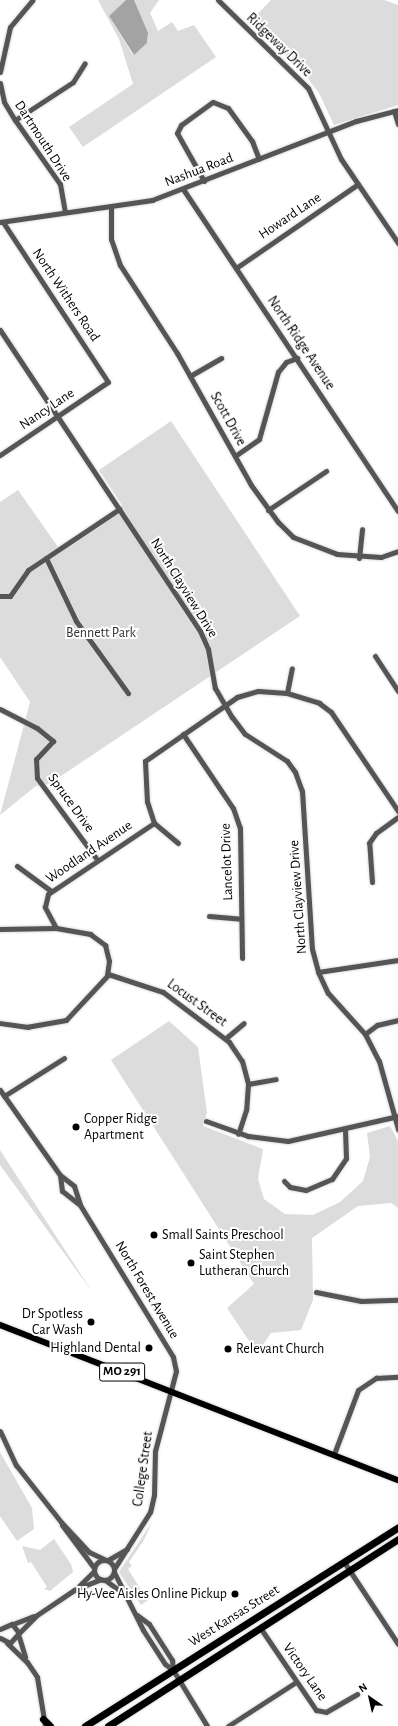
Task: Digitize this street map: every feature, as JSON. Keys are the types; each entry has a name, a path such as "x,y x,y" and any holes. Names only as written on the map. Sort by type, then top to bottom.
{"highway":[{"name":"West Kansas Street","path":"85,1726 398,1527"},
{"name":"West Kansas Street","path":"108,1726 261,1629 398,1539"},
{"path":"44,1723 50,1726"}],"main road":[{"name":"MO 291","path":"0,1324 398,1480"},
{"path":"391,1477 398,1484"}],"street":[{"path":"0,72 1,52 13,20 33,0"},
{"name":"Ridgeway Drive","path":"218,0 302,82 328,132 358,184 398,243"},
{"path":"15,120 73,82 85,63"},
{"name":"Dartmouth Drive","path":"0,83 4,102 60,184 65,212"},
{"path":"204,181 177,133 181,125 213,102 228,108 252,141 259,160"},
{"path":"396,110 398,124"},
{"name":"Nashua Road","path":"2,222 152,200 259,160 328,132 396,110"},
{"name":"Howard Lane","path":"236,268 358,184"},
{"name":"North Ridge Avenue","path":"183,189 398,511"},
{"name":"Scott Drive","path":"111,207 112,239 120,265 190,376 235,456 268,510 293,538 311,547 359,558 398,551"},
{"name":"North Withers Road","path":"2,222 108,382"},
{"name":"North Clayview Drive","path":"0,330 200,631 208,649 215,688 225,704 245,734 287,761 302,791 312,949 318,972 335,1002 365,1034 379,1061 396,1117 398,1129"},
{"path":"190,376 221,358"},
{"path":"235,456 259,439 278,372 286,362 297,358"},
{"name":"Nancy Lane","path":"0,455 108,382"},
{"path":"268,510 326,471"},
{"path":"0,596 10,596 28,570 119,509"},
{"path":"359,558 362,529"},
{"path":"46,558 76,621 128,693"},
{"path":"375,656 398,691"},
{"path":"287,693 292,668"},
{"path":"178,843 154,823 147,802 143,765 150,756 225,704 251,692 287,693 319,703 331,712 398,812"},
{"name":"Spruce Drive","path":"0,709 37,728 53,741 39,754 35,773 96,858"},
{"name":"Lancelot Drive","path":"183,734 237,815 240,828 242,958"},
{"path":"372,882 369,843 378,831 398,817"},
{"name":"Woodland Avenue","path":"56,928 45,907 51,891 96,858 154,823"},
{"path":"17,866 51,891"},
{"path":"209,916 241,919"},
{"path":"0,929 56,928 100,940 109,955 108,974 75,1013 60,1023 28,1027 0,1023"},
{"path":"318,972 398,960"},
{"name":"Locust Street","path":"108,974 163,992 226,1038 242,1061 248,1084 246,1110 238,1134"},
{"path":"365,1034 377,1025 398,1020"},
{"name":"Locust Street","path":"226,1038 244,1023"},
{"path":"4,1096 59,1065 64,1058"},
{"path":"248,1084 276,1078"},
{"name":"North Forest Avenue","path":"0,1090 60,1175 77,1190 80,1205 173,1357 176,1371 172,1392"},
{"path":"206,1121 238,1134 288,1141 344,1130 396,1117"},
{"path":"284,1181 290,1187 306,1190 332,1179 346,1158 344,1130"},
{"name":"North Forest Avenue","path":"60,1175 62,1191 80,1205"},
{"path":"316,1292 361,1301 398,1300"},
{"path":"334,1454 358,1390 376,1378 398,1378"},
{"name":"College Street","path":"103,1580 114,1570 150,1512 154,1494 155,1451 172,1392"},
{"path":"0,1431 16,1465 61,1522 94,1569 103,1580 125,1595"},
{"path":"61,1522 88,1552 106,1559 114,1570 143,1630 165,1664 173,1670 207,1726"},
{"name":"College Street","path":"94,1569 106,1559 129,1547"},
{"path":"344,1562 398,1644"},
{"path":"0,1629 6,1624 13,1624 37,1615 74,1590 94,1569"},
{"path":"74,1590 103,1580"},
{"path":"4,1643 19,1635 37,1615"},
{"path":"137,1615 148,1624 172,1660 173,1670"},
{"path":"13,1624 19,1635 27,1662"},
{"name":"Victory Lane","path":"261,1629 296,1682 319,1712 326,1712 357,1694"},
{"path":"0,1638 27,1662 37,1677 44,1723"},
{"path":"228,1726 296,1682"}],"green space":[{"path":"98,0 126,0 109,16 133,55 147,43 148,37 134,0 159,0 150,13 158,31 172,22 178,31 194,25 216,57 83,147 69,127 133,84 119,39"},
{"path":"271,0 384,0 398,5 398,105 334,125 319,93 302,71 250,22"},
{"name":"Bennett Park","path":"171,421 300,616 49,784 36,786 0,815 30,702 0,657 0,502 18,490 58,547 122,505 99,470"},
{"path":"169,1021 198,1047 207,1113 203,1126 263,1149 258,1179 264,1199 285,1214 313,1215 340,1202 363,1181 370,1157 367,1133 390,1126 398,1141 398,1208 391,1203 358,1206 312,1238 313,1300 301,1330 271,1333 257,1353 227,1308 254,1284 111,1060"},
{"path":"0,1150 93,1293 0,1165"},
{"path":"0,1452 32,1508 34,1529 17,1541 0,1516"},
{"path":"152,1522 144,1540 129,1562 132,1566 128,1569 147,1599 151,1598 141,1605 119,1572"},
{"path":"54,1539 71,1564 73,1572 50,1591 44,1589 47,1587 31,1562 28,1563 22,1546 40,1550"}],"shaded area":[{"path":"126,0 134,0 148,33 147,43 134,55 109,16"}],"place":[{"name":"Copper Ridge Apartment","path":"76,1127"},
{"name":"Small Saints Preschool","path":"154,1235"},
{"name":"Saint Stephen Lutheran Church","path":"191,1263"},
{"name":"Dr Spotless Car Wash","path":"91,1322"},
{"name":"Highland Dental","path":"149,1348"},
{"name":"Relevant Church","path":"228,1349"},
{"name":"Hy-Vee Aisles Online Pickup","path":"235,1594"}]}
